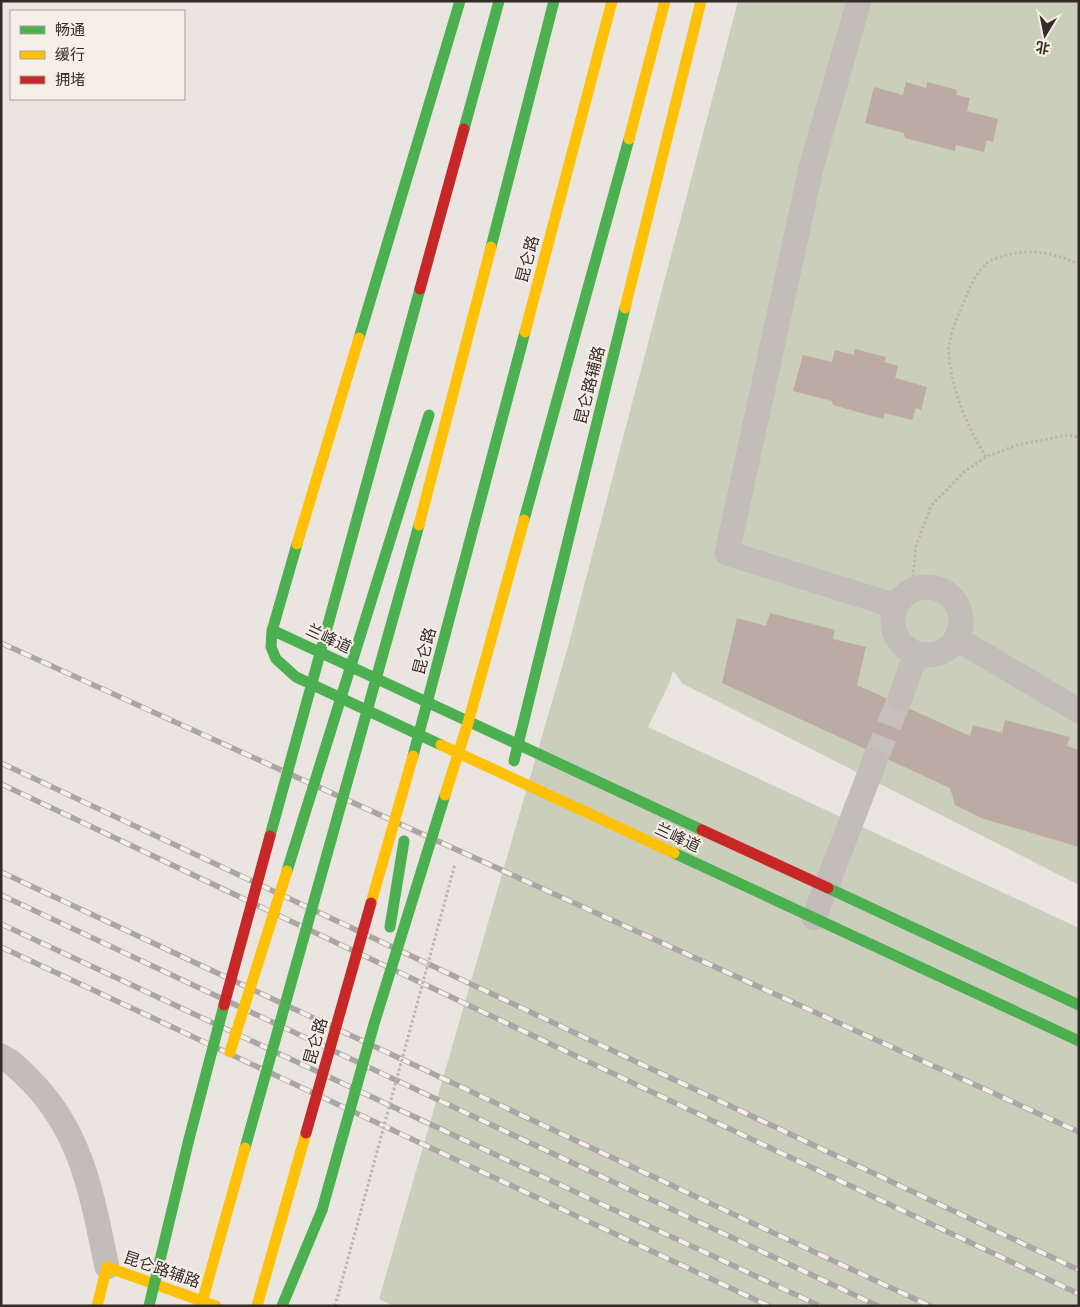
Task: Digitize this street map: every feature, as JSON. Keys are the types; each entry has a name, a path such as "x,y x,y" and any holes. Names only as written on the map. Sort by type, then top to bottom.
{"main road":[{"path":"272,630 460,1"},
{"path":"150,1306 189,1139 237,956 499,1"},
{"path":"201,1306 413,548 554,1"},
{"name":"昆仑路","path":"257,1306 426,709 612,1"},
{"path":"306,1276 322,1210 374,1024 468,723 610,211 665,1"},
{"name":"昆仑路辅路","path":"510,777 701,1"},
{"path":"466,297 526,106"},
{"path":"228,1058 434,401"},
{"name":"兰峰道","path":"1079,1006 272,630 270,643 272,652 281,666 296,676 1079,1041"},
{"path":"374,1024 426,709"},
{"path":"150,1306 195,1163"},
{"path":"282,1306 322,1210"},
{"name":"昆仑路辅路","path":"97,1306 107,1267 216,1306"}],"street":[{"path":"859,1 812,164 727,552 904,598"},
{"path":"922,587 933,587 952,597 962,617 957,639 949,648 939,654 927,656 916,654 905,648 893,628 893,616 904,598 922,587"},
{"path":"957,639 1079,711"},
{"path":"900,698 916,654"},
{"path":"814,918 875,760"},
{"path":"1,1056 11,1060 44,1094 69,1132 81,1160 92,1195 107,1267"}],"path":[{"path":"986,457 971,432 960,407 948,355 954,324 974,279 988,261 1015,252 1039,251 1060,256 1079,264"},
{"path":"904,598 916,546 931,506 965,471 986,457 1017,445 1068,435 1079,437"},
{"path":"335,1306 457,856"}],"green space":[{"path":"738,1 1079,1 1079,885 683,684 673,671 669,684 648,727 1079,928 1079,1306 394,1306 379,1299 569,643"}],"building":[{"path":"906,82 926,88 927,82 957,90 956,95 970,98 967,111 998,119 993,142 987,140 984,152 956,145 955,151 905,138 904,133 865,123 874,87 903,95"},
{"path":"855,349 886,357 884,362 898,366 895,378 927,387 921,410 916,408 912,420 885,413 883,419 833,405 832,401 793,391 803,355 832,362 835,350 854,355"},
{"path":"770,613 835,630 833,639 866,647 857,685 970,736 973,725 1002,733 1005,720 1070,737 1067,746 1079,750 1079,847 981,818 955,805 950,788 722,683 737,618 766,626"}],"tunnel":[{"path":"875,760 900,698"}],"railway":[{"path":"1,643 1079,1132"},
{"path":"1,763 1079,1270"},
{"path":"1,784 1079,1294"},
{"path":"1,872 930,1306"},
{"path":"1,895 878,1306"},
{"path":"1,924 820,1306"},
{"path":"1,947 769,1306"}],"traffic: fast":[{"path":"359,338 460,1"},
{"path":"464,129 499,1"},
{"path":"491,247 554,1"},
{"path":"524,520 629,139"},
{"path":"270,836 420,289"},
{"path":"514,761 625,308"},
{"path":"413,756 525,332"},
{"path":"287,871 429,415"},
{"path":"245,1148 419,525"},
{"path":"297,544 272,631 271,647 276,659 296,677 441,745"},
{"path":"272,630 702,830"},
{"path":"322,1210 374,1024 445,795"},
{"path":"390,927 404,841"},
{"path":"674,853 1079,1041"},
{"path":"828,888 1079,1005"},
{"path":"149,1306 189,1139 224,1005"},
{"path":"282,1306 322,1210"}],"traffic: slow":[{"path":"525,332 612,1"},
{"path":"629,139 665,1"},
{"path":"625,308 701,1"},
{"path":"419,525 491,247"},
{"path":"297,544 359,338"},
{"path":"445,795 468,723 524,520"},
{"path":"441,745 674,853"},
{"path":"371,903 413,756"},
{"path":"230,1052 287,871"},
{"path":"257,1306 306,1133"},
{"path":"201,1306 245,1148"},
{"path":"97,1306 107,1267 216,1306"}],"traffic: jam":[{"path":"420,289 464,129"},
{"path":"702,830 828,888"},
{"path":"224,1005 270,836"},
{"path":"306,1133 371,903"}]}
